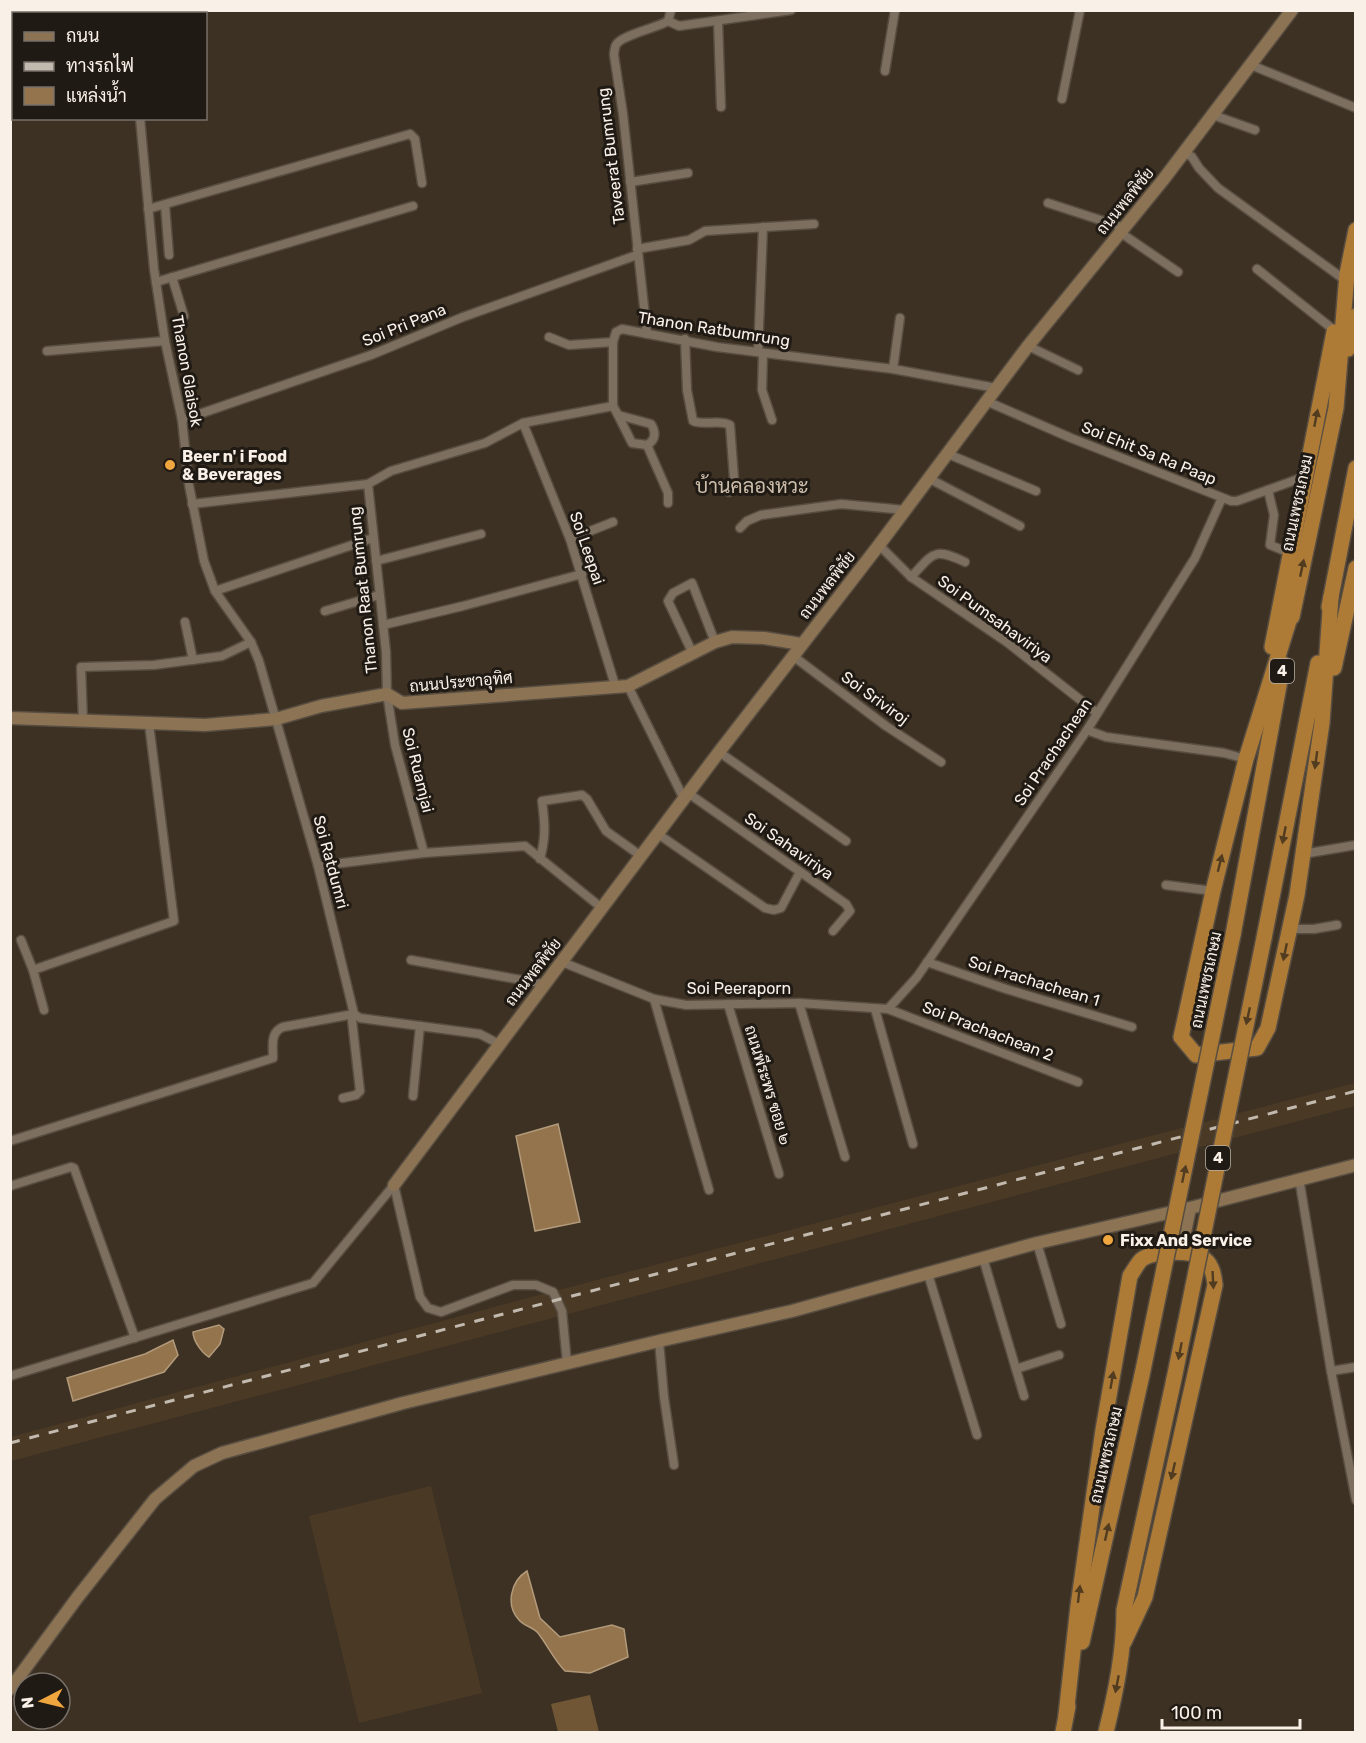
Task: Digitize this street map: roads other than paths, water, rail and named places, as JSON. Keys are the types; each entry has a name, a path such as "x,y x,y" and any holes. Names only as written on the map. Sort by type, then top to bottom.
{"highway":[{"name":"ถนนเพชรเกษม","path":"1063,1732 1142,1375 1233,936 1293,608 1336,408 1346,277 1356,230"},
{"path":"1262,703 1304,477 1346,277"},
{"path":"1336,408 1356,316"},
{"name":"4","path":"1106,1732 1117,1687 1124,1642 1124,1610 1174,1379 1264,938 1356,468"},
{"path":"1293,608 1246,759 1213,891 1181,1037 1196,1055 1257,1048 1268,1028 1290,929 1322,723 1356,568"},
{"path":"1322,723 1331,597"},
{"path":"1066,1715 1099,1453 1130,1276 1141,1260 1154,1254 1181,1252 1202,1257 1213,1269 1215,1285 1145,1597 1124,1642"}],"street":[{"path":"671,10 668,21 679,26 791,10"},
{"path":"885,71 895,10"},
{"path":"1062,99 1080,10"},
{"name":"ถนนพลพิชัย","path":"394,1185 603,909 640,856 879,545 1028,346 1123,230 1292,10"},
{"name":"Taveerat Bumrung","path":"647,334 614,55 615,46 622,40 661,26 668,21"},
{"path":"718,21 721,107"},
{"path":"1251,65 1356,108"},
{"path":"1213,115 1255,130"},
{"name":"Thanon Glaisok","path":"140,120 156,282 165,341 182,420 192,504 204,561 215,591 252,642 276,719"},
{"path":"148,209 410,134 415,139 422,183"},
{"path":"1184,152 1192,157 1198,168 1218,188 1346,277"},
{"path":"630,182 688,173"},
{"path":"1048,203 1123,230 1178,272"},
{"path":"165,205 170,255"},
{"path":"156,282 413,206"},
{"name":"Soi Pri Pana","path":"182,420 371,355 463,317 637,252 689,240 705,231 814,224"},
{"path":"763,227 760,272 760,353 762,390 772,420"},
{"path":"1257,269 1334,330"},
{"path":"172,277 184,316"},
{"path":"892,369 900,318"},
{"name":"Thanon Ratbumrung","path":"613,342 616,332 622,329 760,353 892,369 996,388"},
{"path":"549,337 569,345 613,342 613,406 632,443 647,445 652,442 655,436 651,424 618,415"},
{"path":"685,339 687,390 693,421 730,425 734,478 729,492"},
{"path":"47,351 165,341"},
{"path":"1028,346 1078,370"},
{"name":"Soi Ehit Sa Ra Paap","path":"986,402 1222,498 1237,501 1304,477"},
{"path":"192,504 368,484 391,471 485,443 523,423 613,406"},
{"name":"Soi Leepai","path":"523,423 570,539 615,686"},
{"path":"647,445 668,493 668,503"},
{"path":"948,454 1036,491"},
{"path":"928,478 1020,526"},
{"name":"Thanon Raat Bumrung","path":"368,484 383,625 387,694"},
{"path":"1268,490 1274,515 1270,545 1290,553"},
{"name":"Soi Prachachean","path":"888,1009 917,977 1087,730 1195,558 1222,498"},
{"path":"740,528 747,521 761,515 842,504 905,510"},
{"path":"570,539 613,522"},
{"path":"376,561 481,534"},
{"path":"215,591 373,538"},
{"name":"Soi Pumsahaviriya","path":"879,545 911,577 1008,643 1096,713"},
{"path":"911,577 933,555 939,553 945,553 965,562"},
{"path":"383,625 582,574"},
{"path":"693,654 668,601 673,593 692,583 715,642"},
{"path":"325,611 379,595"},
{"path":"185,622 193,660"},
{"name":"ถนนประชาอุทิศ","path":"10,718 205,725 276,719 321,706 387,694 402,703 628,686 715,642 732,637 764,638 801,644"},
{"path":"83,721 81,667 153,665 222,656 252,642"},
{"name":"Soi Sriviroj","path":"793,656 886,726 941,762"},
{"path":"628,686 686,796"},
{"name":"Soi Ruamjai","path":"387,694 395,745 424,853"},
{"name":"Soi Ratdumri","path":"276,719 318,866 354,1014 352,1020 360,1091 356,1095 343,1098"},
{"path":"33,970 174,921 149,724"},
{"path":"1087,730 1106,736 1224,753 1246,759"},
{"path":"719,752 846,841"},
{"path":"540,860 546,825 542,801 582,795 606,831 640,856"},
{"name":"Soi Sahaviriya","path":"686,796 800,872 849,908 850,911 834,931"},
{"path":"658,834 765,908 774,910 781,908 800,872"},
{"path":"1303,854 1356,845"},
{"path":"318,866 424,853 525,846 603,909"},
{"path":"1166,885 1213,891"},
{"path":"1290,929 1314,929 1337,925"},
{"path":"21,940 33,970 44,1010"},
{"path":"411,960 544,984"},
{"name":"Soi Peeraporn","path":"562,962 654,999 686,1005 799,1003 888,1009"},
{"name":"Soi Prachachean 1","path":"927,962 1006,989 1132,1027"},
{"path":"654,999 696,1160 710,1190"},
{"path":"799,1003 845,1157"},
{"name":"ถนนพีระพร ซอย ๒","path":"728,1004 779,1174"},
{"path":"875,1009 913,1144"},
{"name":"Soi Prachachean 2","path":"888,1009 1078,1082"},
{"path":"10,1141 273,1058 273,1037 278,1029 354,1014 360,1018 480,1034 499,1044"},
{"path":"413,1096 420,1026"},
{"path":"10,1689 51,1631 155,1499 194,1466 222,1453 403,1403 792,1311 1037,1243 1190,1208 1356,1165"},
{"path":"10,1186 74,1168 135,1338"},
{"path":"1299,1178 1331,1371 1356,1500"},
{"path":"10,1376 313,1283 394,1185"},
{"path":"394,1185 420,1297 428,1308 441,1312 513,1285 536,1285 553,1292 562,1311 567,1363"},
{"path":"1181,1252 1190,1208"},
{"path":"1037,1243 1061,1324"},
{"path":"983,1258 1024,1396"},
{"path":"928,1274 977,1435"},
{"path":"659,1341 674,1465"},
{"path":"1016,1369 1059,1355"},
{"path":"1331,1371 1356,1367"}],"water":[{"path":"558,1124 580,1222 535,1231 516,1136"},
{"path":"219,1325 224,1329 220,1344 209,1357 198,1346 193,1332"},
{"path":"173,1340 178,1355 164,1372 73,1401 67,1378 145,1354"},
{"path":"527,1571 540,1618 560,1637 612,1625 624,1629 628,1657 590,1673 565,1671 538,1633 521,1622 512,1607 514,1587 521,1575"}],"railway":[{"path":"10,1443 1356,1091"}],"place":[{"name":"Beer n' i Food & Beverages","path":"170,465"},
{"name":"Fixx And Service","path":"1108,1240"}],"district":[{"name":"บ้านคลองหวะ","path":"752,486"}]}
